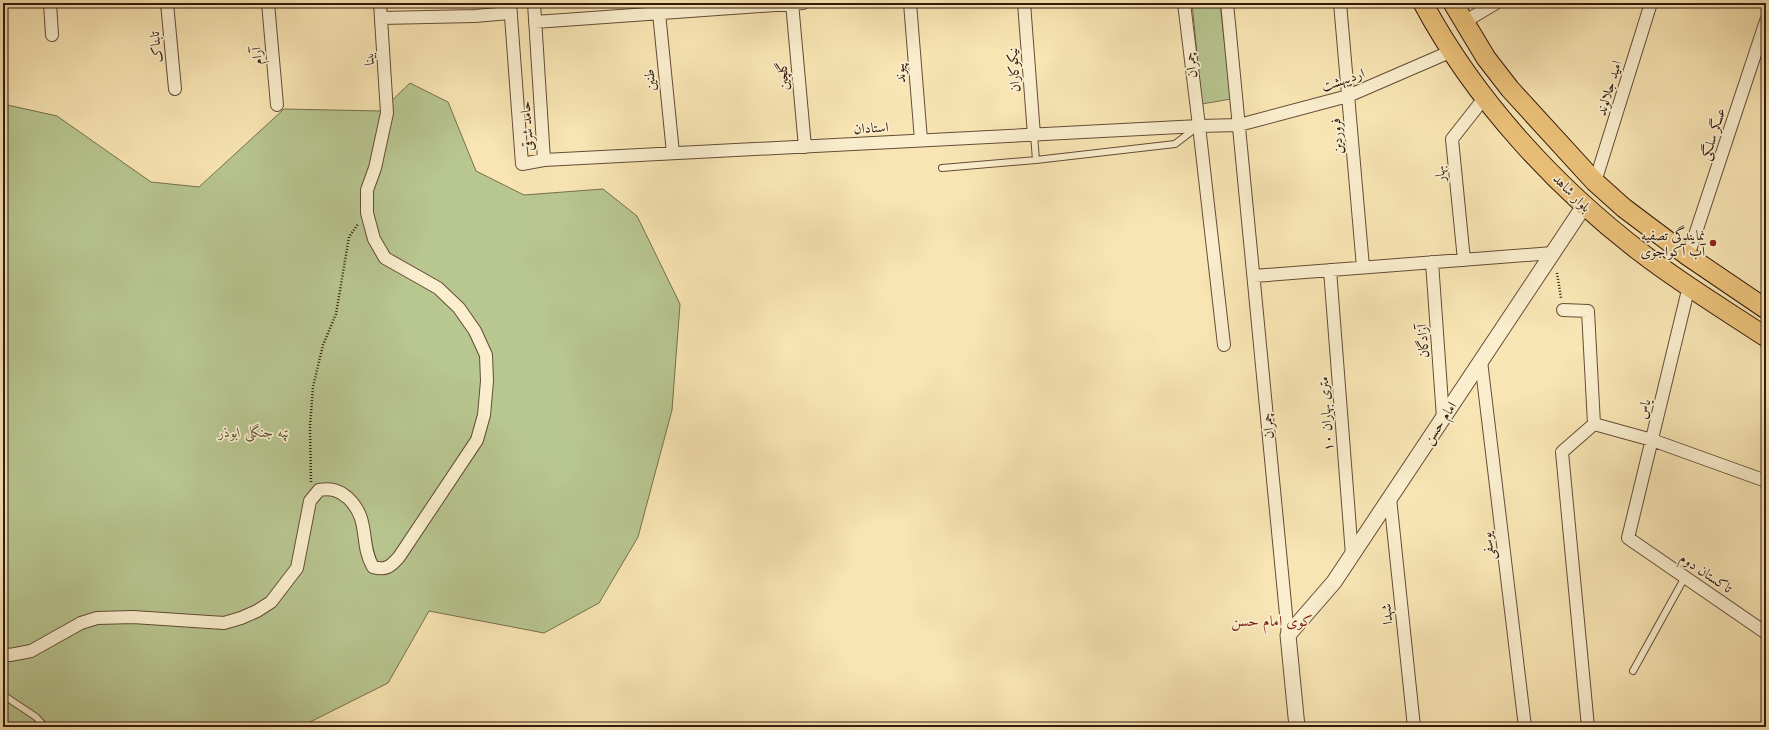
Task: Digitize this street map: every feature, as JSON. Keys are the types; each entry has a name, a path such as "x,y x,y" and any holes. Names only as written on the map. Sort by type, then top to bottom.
{"main road":[{"name":"بلوار شاهد","path":"1423,3 1452,51 1485,97 1519,138 1584,206 1644,255 1766,337"},
{"name":"بلوار شاهد","path":"1453,3 1486,58 1510,89 1595,182 1624,208 1688,256 1766,308"}],"street":[{"path":"50,3 52,35"},
{"name":"تابناک","path":"167,3 175,89"},
{"name":"آرام","path":"268,3 277,105"},
{"name":"بینا","path":"312,498 319,490 330,488 342,493 356,506 363,524 368,559 373,567 380,569 389,568 403,551 477,440 484,415 487,382 486,355 475,331 459,308 438,288 385,258 374,239 367,210 367,190 375,168 387,113 380,3"},
{"name":"حامد شرقی","path":"510,8 522,164 544,160 534,3"},
{"path":"535,22 658,8 795,3"},
{"name":"گلچین","path":"795,3 804,147"},
{"name":"پیوند","path":"910,3 921,140"},
{"name":"نیکوکاران","path":"1024,3 1034,134"},
{"name":"چمران","path":"1184,3 1224,345"},
{"name":"چمران","path":"1227,3 1297,727"},
{"name":"فروردین","path":"1340,3 1363,267"},
{"path":"1464,22 1496,3"},
{"name":"امید جلالوند","path":"1595,182 1651,3"},
{"path":"381,18 475,16 510,8"},
{"name":"طنین","path":"658,8 673,153"},
{"name":"عسگر سلگی","path":"1688,256 1766,21"},
{"name":"اردیبهشت","path":"1239,125 1348,96 1452,51"},
{"name":"بهار","path":"1464,260 1452,139 1485,97"},
{"path":"1199,126 1239,125"},
{"name":"استادان","path":"544,160 1199,126"},
{"name":"امام حسن","path":"1288,635 1334,582 1584,206"},
{"path":"1254,276 1553,253"},
{"name":"آزادگان","path":"1432,262 1443,418"},
{"name":"۱۰ متری بهاران","path":"1330,270 1352,555"},
{"name":"یاس","path":"1628,538 1689,286"},
{"path":"1564,310 1588,310 1594,424"},
{"name":"یوسفی","path":"1481,361 1525,727"},
{"path":"1594,424 1652,440 1766,481"},
{"path":"1588,727 1562,452 1594,424"},
{"path":"3,654 10,655 31,651 81,623 97,618 133,617 224,623 257,611 271,602 297,568 306,519 312,498"},
{"name":"شهدا","path":"1390,498 1414,727"},
{"name":"تاکستان دوم","path":"1628,538 1766,633"}],"lane":[{"path":"942,168 1036,160 1175,144 1199,126"},
{"path":"1034,134 1036,160"},
{"path":"1633,671 1685,577"},
{"path":"3,695 36,717 45,727"}],"path":[{"path":"312,498 310,426 313,386 323,345 336,314 349,237 367,210"},
{"path":"1553,253 1564,310"}],"green space":[{"path":"1192,3 1220,3 1231,99 1202,104"},
{"name":"تپه جنگلی ابوذر","path":"410,83 448,102 476,171 524,195 603,189 637,216 680,304 672,410 638,537 599,603 544,633 429,611 388,683 300,727 3,727 3,104 57,116 151,182 199,187 284,109 381,111"}],"place":[{"name":"نمایندگی تصفیه آب آکواجوی","path":"1713,243"}],"district":[{"name":"کوی امام حسن","path":"1272,621"}]}
